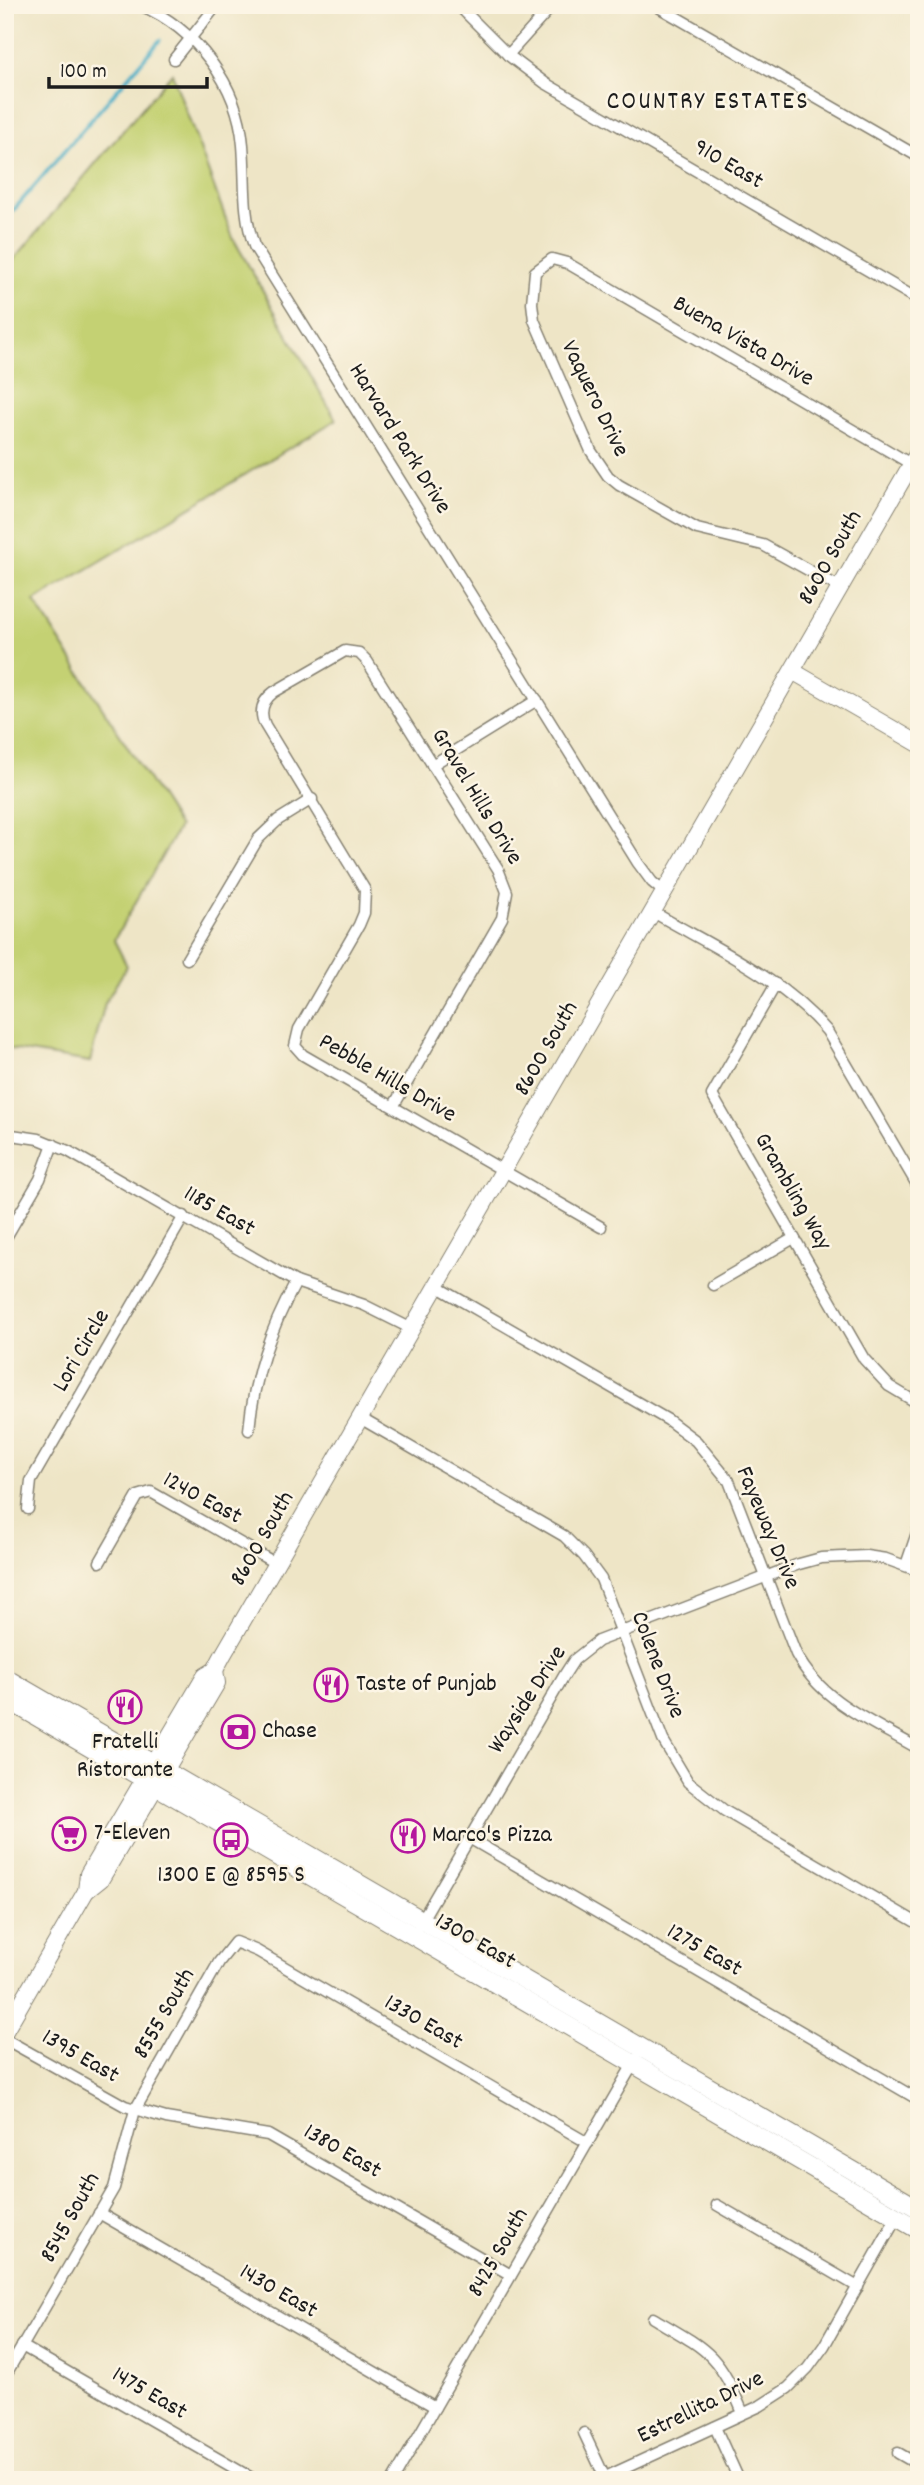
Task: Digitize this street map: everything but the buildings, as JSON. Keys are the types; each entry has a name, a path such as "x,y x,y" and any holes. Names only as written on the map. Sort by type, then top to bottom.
{"main road":[{"name":"8600 South","path":"5,2031 86,1891 101,1879 154,1775 216,1684 215,1670 275,1563 794,672 839,587 915,457"},
{"path":"794,672 919,744"},
{"name":"1300 East","path":"5,1678 154,1775"},
{"name":"1300 East","path":"5,1698 154,1775 638,2055 919,2208"},
{"name":"1300 East","path":"638,2055 919,2230"}],"street":[{"name":"Harvard Park Drive","path":"140,5 174,24 190,38 222,77 239,119 243,144 246,222 254,246 646,874 664,892"},
{"path":"174,59 217,5"},
{"name":"910 East","path":"458,5 508,55 545,83 919,300"},
{"path":"508,55 553,5"},
{"path":"654,5 919,157"},
{"name":"Buena Vista Drive","path":"552,259 567,264 915,457"},
{"name":"Vaquero Drive","path":"552,259 535,272 531,303 534,320 591,451 608,476 631,493 684,523 709,533 763,545 839,587"},
{"name":"Gravel Hills Drive","path":"262,707 274,692 337,654 345,651 359,653 504,880 506,905 495,930 393,1107"},
{"path":"432,765 537,700"},
{"name":"Pebble Hills Drive","path":"262,707 265,725 357,872 366,901 359,925 299,1029 295,1046 303,1055 601,1227"},
{"path":"187,959 258,839 278,821 312,799"},
{"path":"653,912 795,997 827,1031 919,1188"},
{"name":"Grambling Way","path":"776,984 712,1095 872,1369 889,1386 919,1404"},
{"name":"1185 East","path":"5,1134 52,1144 184,1216 296,1282 364,1305 412,1329"},
{"path":"5,1239 40,1179 52,1144"},
{"name":"Lori Circle","path":"28,1509 31,1481 184,1216"},
{"path":"713,1285 794,1238"},
{"path":"249,1430 255,1380 262,1353 296,1282"},
{"name":"Fayeway Drive","path":"436,1286 668,1420 696,1441 729,1481 796,1654 812,1680 835,1700 919,1749"},
{"name":"Colene Drive","path":"360,1418 569,1541 601,1579 663,1740 688,1782 724,1811 919,1924"},
{"name":"1240 East","path":"100,1562 138,1496 150,1492 275,1563"},
{"path":"906,1565 919,1527"},
{"name":"Wayside Drive","path":"418,1927 574,1660 598,1641 821,1558 845,1555 886,1559 919,1571"},
{"name":"1275 East","path":"469,1838 919,2100"},
{"name":"8555 South","path":"135,2110 219,1962 235,1942"},
{"name":"1330 East","path":"235,1942 257,1951 588,2143"},
{"name":"1395 East","path":"5,2039 112,2101 135,2110"},
{"name":"8425 South","path":"393,2480 638,2055"},
{"name":"8545 South","path":"5,2376 120,2174 135,2110"},
{"name":"1380 East","path":"135,2110 268,2135 511,2275"},
{"path":"718,2205 858,2287"},
{"name":"1430 East","path":"99,2213 435,2407"},
{"name":"Estrellita Drive","path":"603,2479 775,2398 808,2368 897,2217"},
{"path":"653,2318 696,2343 721,2364 743,2413"},
{"name":"1475 East","path":"22,2346 255,2480"},
{"path":"715,2427 739,2480"},
{"path":"584,2433 603,2479"},
{"path":"898,2453 919,2465"}],"green space":[{"path":"172,73 233,238 336,420 34,601 179,827 114,940 127,966 105,1003 90,1062 5,1048 5,270"}],"waterway":[{"path":"5,220 160,40"}],"place":[{"name":"Taste of Punjab","path":"331,1685"},
{"name":"Fratelli Ristorante","path":"125,1707"},
{"name":"Chase","path":"238,1732"},
{"name":"7-Eleven","path":"69,1834"},
{"name":"Marco's Pizza","path":"408,1836"},
{"name":"1300 E @ 8595 S","path":"231,1840"}],"district":[{"name":"COUNTRY ESTATES","path":"708,102"}]}
